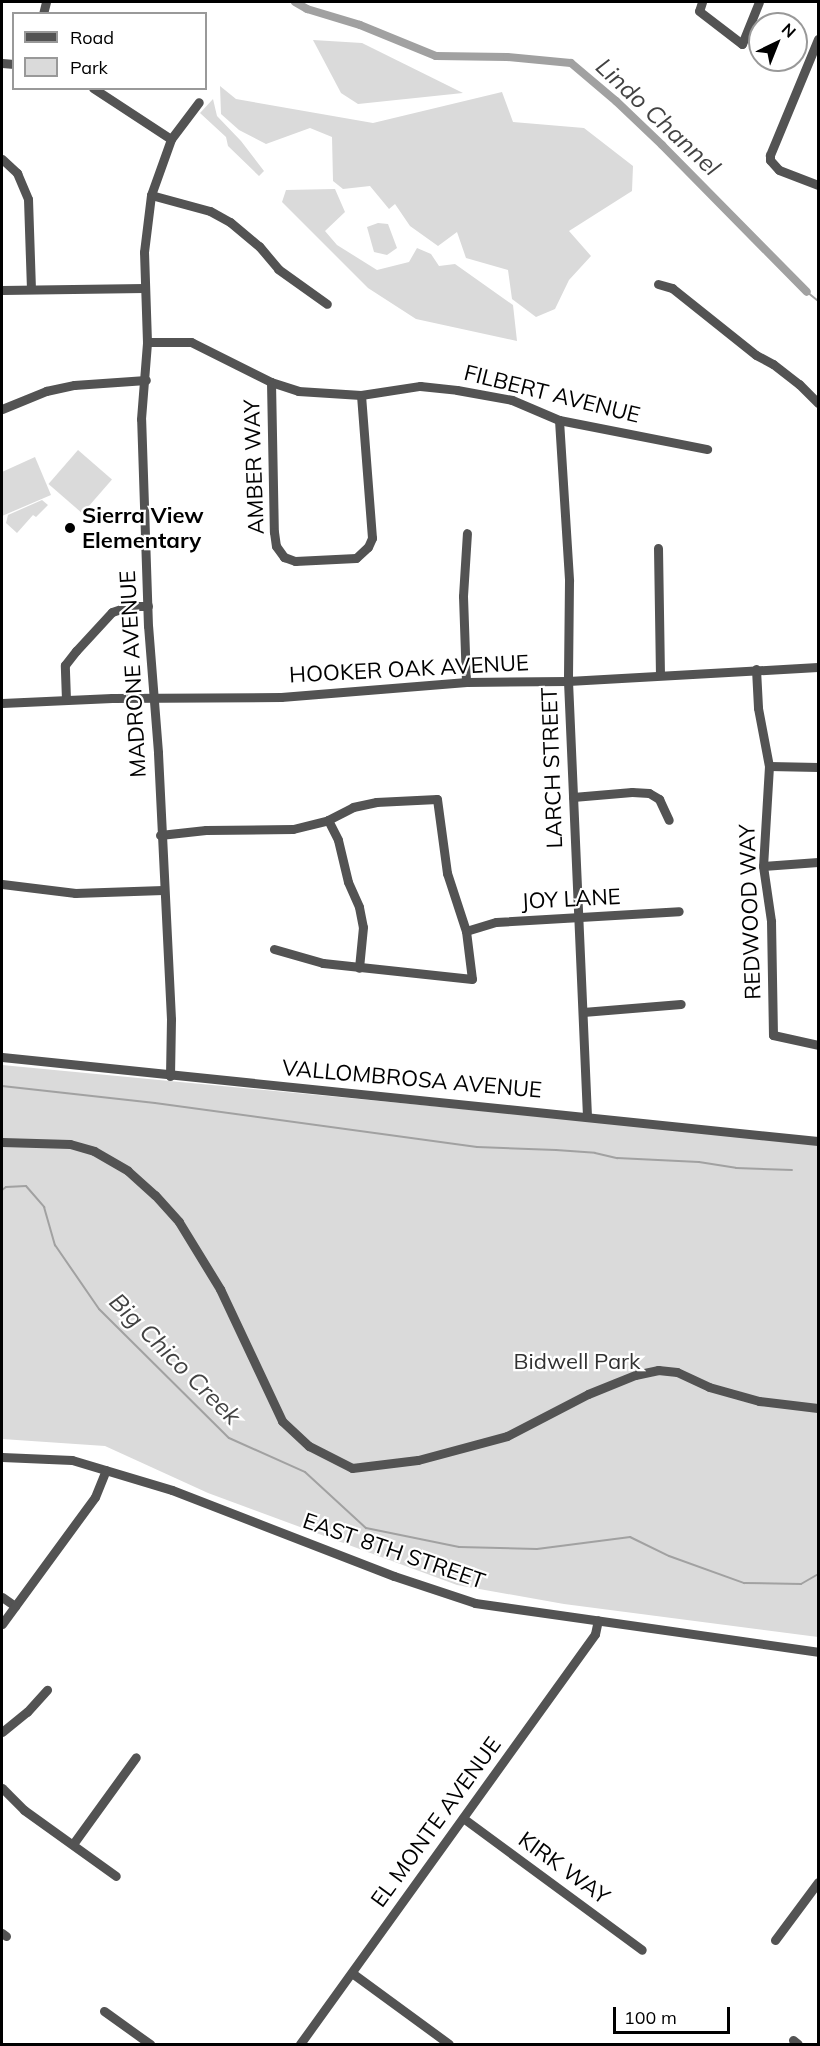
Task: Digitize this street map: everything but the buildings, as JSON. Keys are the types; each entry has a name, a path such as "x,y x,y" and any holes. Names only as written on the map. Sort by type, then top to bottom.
{"street":[{"path":"701,6 742,44 759,2"},
{"path":"819,39 770,155 770,160 778,170 819,185"},
{"path":"96,90 171,139"},
{"name":"MADRONE AVENUE","path":"170,1076 171,1019 148,606 141,419 146,380 147,342 144,288 145,243 151,195 171,139 199,102"},
{"path":"2,159 17,173 28,199 31,288"},
{"path":"151,195 210,211 230,222 252,239 278,269 327,304"},
{"path":"658,284 672,288 756,355 773,364 799,384 819,403"},
{"path":"2,290 144,288"},
{"name":"FILBERT AVENUE","path":"147,342 192,342 271,382 317,394 361,394 420,386 457,390 512,400 559,420 707,449"},
{"path":"2,409 19,400 74,385 146,380"},
{"name":"AMBER WAY","path":"271,382 274,532 276,546 284,557 295,561 356,558 368,547 372,538 361,394"},
{"name":"LARCH STREET","path":"559,420 569,581 568,681 584,1012 586,1116"},
{"path":"466,682 463,596 467,533"},
{"path":"658,548 660,674"},
{"path":"66,700 65,665 76,651 112,612 129,606 148,606"},
{"name":"HOOKER OAK AVENUE","path":"2,703 281,696 466,682 568,681 660,674 819,667"},
{"name":"REDWOOD WAY","path":"756,669 758,708 769,766 763,866 771,921 773,1035 819,1045"},
{"path":"769,766 819,767"},
{"path":"573,797 632,792 649,793 659,799 669,820"},
{"path":"160,835 206,830 293,829 328,820 353,807 376,802 437,799 447,873 466,932 472,978 323,963 274,949"},
{"path":"328,820 338,840 348,882 359,907 363,927 359,968"},
{"path":"763,866 819,862"},
{"path":"2,884 75,893 163,890"},
{"name":"JOY LANE","path":"466,932 496,922 578,919 679,911"},
{"path":"584,1012 681,1004"},
{"name":"VALLOMBROSA AVENUE","path":"2,1057 819,1141"},
{"path":"2,1142 70,1144 94,1150 128,1171 155,1195 179,1222 220,1289 282,1421 309,1446 352,1468 418,1460 507,1436 588,1394 635,1375 658,1370 677,1372 709,1387 759,1401 819,1408"},
{"name":"EAST 8TH STREET","path":"2,1457 53,1458 106,1470 172,1490 441,1593 475,1602 819,1652"},
{"path":"2,1624 96,1497 106,1470"},
{"path":"2,1597 15,1606"},
{"name":"EL MONTE AVENUE","path":"300,2044 595,1634 598,1620"},
{"path":"2,1732 27,1712 47,1690"},
{"path":"73,1844 136,1756"},
{"path":"2,1788 24,1810 116,1876"},
{"name":"KIRK WAY","path":"463,1818 642,1950"},
{"path":"776,1940 819,1882"},
{"path":"352,1972 448,2044"},
{"path":"104,2011 150,2044"}],"green space":[{"path":"313,40 362,43 463,93 358,104 341,93"},
{"path":"220,86 236,99 373,123 502,92 513,122 584,128 633,166 632,191 569,231 591,256 569,280 555,309 536,317 512,299 508,270 466,258 457,232 438,246 410,226 395,204 389,209 370,186 343,189 333,181 332,137 310,128 266,144 239,130 221,114"},
{"path":"213,99 217,116 241,141 264,171 259,176 228,146 226,137 200,113"},
{"path":"335,189 345,212 325,231 337,245 377,270 409,262 417,248 431,254 439,266 455,264 513,305 517,341 416,319 368,288 282,202 286,190"},
{"path":"378,223 388,224 397,248 387,255 374,252 367,227"},
{"path":"78,450 112,480 82,513 48,484"},
{"path":"35,457 51,495 2,516 2,472"},
{"path":"42,500 48,505 36,517 33,515 17,533 6,523 8,515"},
{"name":"Bidwell Park","path":"2,1065 818,1143 818,1637 564,1604 457,1585 208,1493 105,1446 2,1439"}],"waterway":[{"name":"Lindo Channel","path":"295,2 307,9 360,25 436,56 507,57 571,63 616,101 662,145 807,292"},
{"name":"Lindo Channel","path":"807,292 818,301"},
{"path":"2,1086 155,1103 477,1147 556,1150 595,1153 617,1158 699,1162 736,1168 792,1170"},
{"name":"Big Chico Creek","path":"2,1190 6,1187 26,1186 44,1207 55,1245 99,1309 229,1438 305,1472 366,1528 459,1547 537,1549 630,1537 669,1556 744,1583 801,1584 818,1574"}],"place":[{"name":"Sierra View Elementary","path":"70,528"}]}
